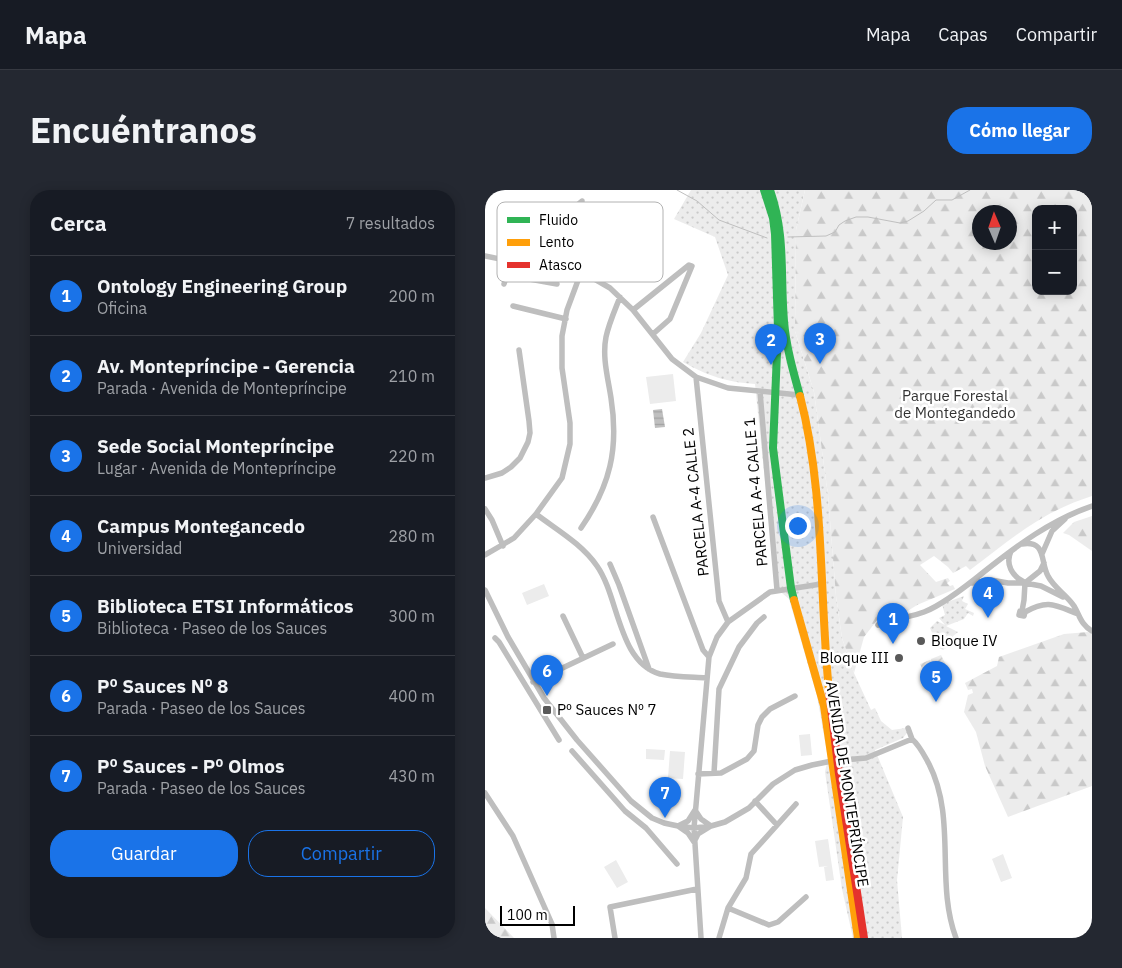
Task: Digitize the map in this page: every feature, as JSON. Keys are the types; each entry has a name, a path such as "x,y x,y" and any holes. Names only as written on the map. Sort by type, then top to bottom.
{"street":[{"name":"AVENIDA DE MONTEPRÍNCIPE","path":"764,190 773,218 775,234 778,329 774,460 791,588 824,706 864,938"},
{"name":"AVENIDA DE MONTEPRÍNCIPE","path":"770,190 778,214 781,237 785,335 810,441 826,673 835,761 858,938"},
{"path":"633,310 689,266 693,266 670,319 653,334"},
{"path":"546,282 557,284"},
{"path":"485,555 514,538 536,514 562,478 570,444 570,423 562,368 563,336 567,310 578,282"},
{"path":"600,282 620,297 633,310 672,359 696,377 728,388 799,395"},
{"path":"581,528 595,507 604,488 613,450 614,419 605,357 606,338 620,297"},
{"path":"513,306 566,319"},
{"path":"485,478 511,468 520,458 528,442 530,433 529,421 519,350"},
{"name":"PARCELA A-4 CALLE 2","path":"696,377 719,601 728,622"},
{"name":"PARCELA A-4 CALLE 1","path":"760,392 777,590"},
{"path":"878,625 883,621 926,611 970,584 1012,549 1050,524 1092,506"},
{"path":"485,509 503,546"},
{"path":"1076,512 1052,531 1043,554 1044,562 1049,577 1069,600 1083,625 1092,631"},
{"path":"536,514 579,546 598,566 610,590 629,646 641,663 649,670 663,674 706,678"},
{"path":"653,517 703,650 709,657"},
{"path":"1020,544 1033,544 1043,554"},
{"path":"1012,549 1008,558 1009,567 1019,580 1025,583"},
{"path":"1044,562 1040,571 1025,583 1023,612 1038,605 1052,604 1078,614"},
{"path":"609,564 619,585 649,670"},
{"path":"1015,575 1027,578 1032,577"},
{"path":"970,584 991,580 1025,583 1041,586 1069,600"},
{"path":"701,938 694,828 709,657 717,637 728,622 770,592 821,584"},
{"path":"485,590 533,682 557,715 631,801 652,818 678,826 694,828 725,822 737,816 773,784 795,770 835,761 860,759 913,739"},
{"path":"563,616 583,658"},
{"path":"714,773 719,689 739,646 764,617"},
{"path":"508,637 497,640 559,740"},
{"path":"533,682 613,644"},
{"path":"698,774 721,773 747,759 754,751 758,725 762,717 770,709 795,696"},
{"path":"547,721 557,715"},
{"path":"908,728 933,771 941,800 945,830 949,912 956,938"},
{"path":"572,751 625,811 646,828 677,864"},
{"path":"486,798 513,836 552,924 554,938"},
{"path":"755,801 777,825"},
{"path":"719,938 728,908 746,878 751,854 796,804"},
{"path":"695,810 701,820 711,826"},
{"path":"678,826 688,821 695,810"},
{"path":"638,821 643,812"},
{"path":"678,826 689,833 694,842"},
{"path":"694,842 698,834 711,826"},
{"path":"615,938 610,907 697,889"},
{"path":"728,908 769,925 778,922 806,897"}],"green space":[{"path":"691,190 805,190 796,230 795,331 814,392 828,495 836,596 842,638 854,673 871,710 875,708 881,721 892,730 906,728 907,733 903,738 875,750 903,817 897,880 902,938 853,938 842,889 825,772 828,758 817,696 789,599 776,588 755,384 718,378 683,362 701,333 728,275 715,237 674,219"},
{"name":"Parque Forestal de Montegandedo","path":"805,190 1092,190 1092,496 1057,510 1027,527 970,570 966,566 953,573 934,556 920,565 936,582 948,578 950,581 947,583 950,586 953,585 955,589 917,605 903,614 878,619 864,637 854,673 842,638 836,596 828,495 814,392 795,331 796,230"},
{"path":"673,374 676,401 650,404 646,377"},
{"path":"1092,516 1092,551 1063,533 1074,522"},
{"path":"544,584 549,596 527,605 522,593"},
{"path":"964,596 962,601 968,604 965,609 974,613 973,616 968,613 964,619 946,626 958,632 943,650 939,648 930,628 937,621 945,625 939,618 945,615 942,604"},
{"path":"1088,632 1092,634 1092,786 1008,817 985,766 976,732 964,712 968,695 973,693 972,689 968,690 965,683 997,666 999,657 1064,634"},
{"path":"941,655 947,667 926,677 920,664 931,661 931,659"},
{"path":"810,734 812,755 801,756 799,735"},
{"path":"646,749 665,750 664,760 646,759"},
{"path":"670,751 685,752 683,779 668,778"},
{"path":"828,839 834,880 826,881 824,867 828,866 819,867 815,841"},
{"path":"1003,854 1012,878 1001,882 992,859"},
{"path":"616,860 628,882 617,888 604,867"},
{"path":"485,908 514,938 485,938"}],"shaded area":[{"path":"662,409 665,427 655,428 653,410"}],"waterway":[{"path":"677,190 697,201 719,220 767,238"},
{"path":"788,237 826,236 835,232 839,225 845,221 856,217 868,217 900,223 908,221 924,211 936,200 952,200 970,190"}],"traffic: fast":[{"path":"764,190 773,218 775,234 778,329 773,448 794,600"},
{"path":"770,190 780,239 785,330 800,396"}],"traffic: slow":[{"path":"800,396 808,432 818,506 829,691"},
{"path":"794,600 824,706 858,938"}],"traffic: jam":[{"path":"829,691 839,774 864,938"}],"place":[{"name":"Sede Social Montepríncipe","path":"820,364"},
{"name":"Av. Montepríncipe - Gerencia","path":"771,365"},
{"name":"Campus Montegancedo","path":"988,618"},
{"name":"Bloque IV","path":"921,641"},
{"name":"Ontology Engineering Group","path":"893,644"},
{"name":"Bloque III","path":"899,658"},
{"name":"Pº Sauces Nº 8","path":"547,696"},
{"name":"Biblioteca ETSI Informáticos","path":"936,702"},
{"name":"Pº Sauces Nº 7","path":"547,710"},
{"name":"Pº Sauces - Pº Olmos","path":"665,818"}]}
